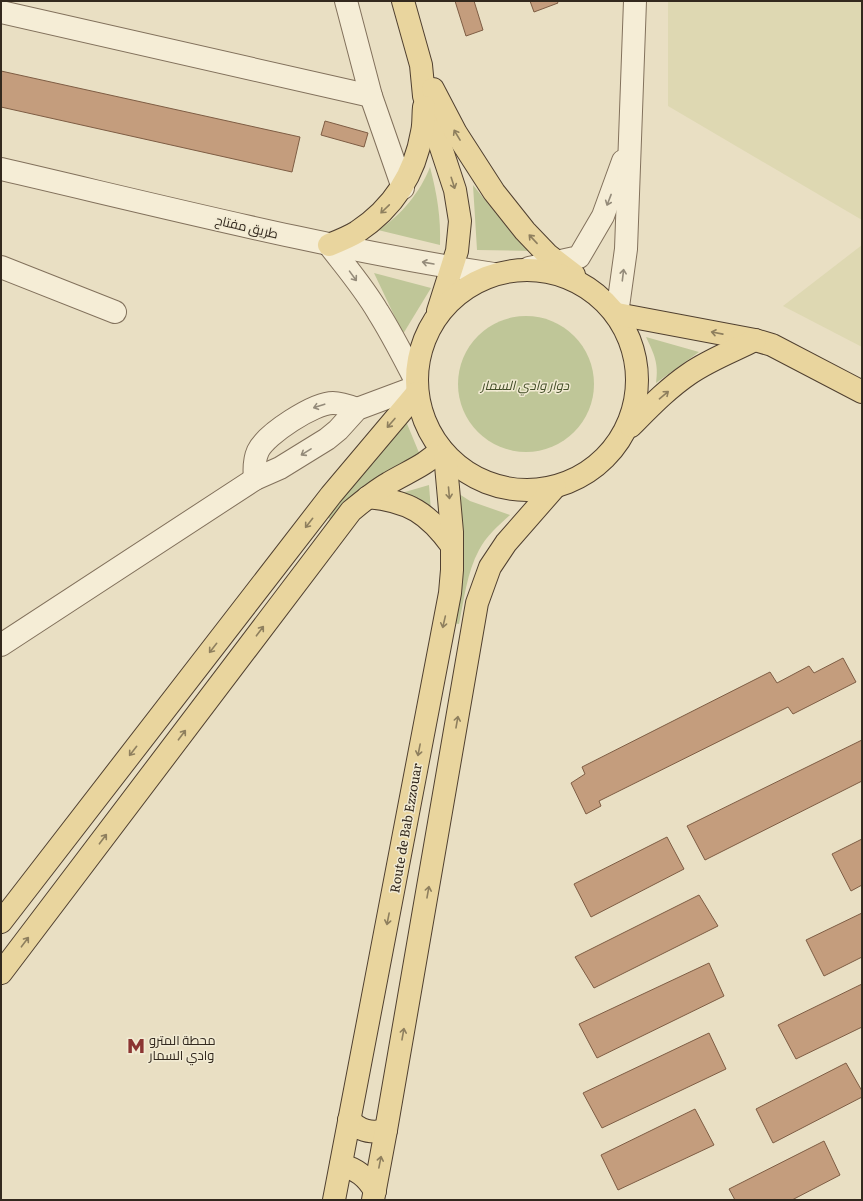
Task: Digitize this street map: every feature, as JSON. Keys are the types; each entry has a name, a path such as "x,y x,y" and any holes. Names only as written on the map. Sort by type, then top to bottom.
{"main road":[{"path":"330,245 357,232 387,207 403,188 417,154 422,131 424,96 421,65 403,1"},
{"path":"421,65 456,133 494,192 525,231 548,255 595,291 617,314 632,341 639,371 636,402 626,432"},
{"path":"424,96 455,190 460,221 457,251 452,268 437,314 421,346 416,387 421,413 429,432 443,452 468,473 496,486 525,490 555,487 584,475 608,456 626,432 660,398 689,374 755,340"},
{"path":"437,314 462,289 494,274 529,268 564,275 595,291"},
{"path":"617,314 755,340 772,345 862,392"},
{"path":"1,922 326,501 416,387"},
{"path":"1,973 351,511 368,497 388,484 443,452"},
{"name":"Route de Bab Ezzouar","path":"334,1200 450,593 452,546 443,452"},
{"path":"374,1196 477,603 490,567 506,543 555,487"},
{"path":"368,497 389,499 408,506 426,516 441,530 452,546"},
{"path":"349,1120 355,1126 370,1132 386,1130"},
{"path":"341,1165 350,1167 365,1177 374,1196"}],"street":[{"path":"346,1 371,96 403,188"},
{"path":"617,314 626,249 635,1"},
{"path":"1,12 371,96"},
{"path":"529,268 558,263 579,257 603,216 631,137"},
{"name":"طريق مفتاح","path":"1,169 330,245 452,268 494,274"},
{"path":"1,645 255,479 280,468 327,439 338,430 357,409 416,387 398,345 354,277 330,245"},
{"path":"1,267 115,312"},
{"path":"255,479 255,460 258,452 268,437 311,409 322,404 340,404 357,409"}],"shaded area":[{"path":"668,1 862,1 862,220 668,106"},
{"path":"862,245 862,347 783,306"}],"green space":[{"path":"430,167 438,206 440,245 378,230 386,225 409,203 421,185"},
{"path":"473,185 513,235 532,251 477,250"},
{"path":"374,273 431,288 403,334"},
{"name":"دوار وادي السمار","path":"526,316 546,319 558,324 574,336 586,352 591,364 594,384 591,404 586,416 574,432 558,444 546,449 526,452 506,449 494,444 478,432 466,416 461,404 458,384 461,364 466,352 478,336 494,324 506,319"},
{"path":"646,337 699,352 656,383 657,370 655,359"},
{"path":"403,414 422,460 396,470 360,488 331,520 326,516"},
{"path":"429,485 431,511 398,494"},
{"path":"456,492 470,501 510,515 485,540 479,550 466,586 459,624 453,623"}],"building":[{"path":"455,1 474,1 483,30 466,36"},
{"path":"530,1 557,1 558,3 534,12"},
{"path":"1,71 300,137 292,172 1,107"},
{"path":"325,121 368,133 364,147 321,135"},
{"path":"843,658 856,682 793,714 788,707 599,801 601,806 586,814 571,783 585,774 582,767 770,672 777,683 809,666 814,673"},
{"path":"862,740 862,781 705,860 687,826"},
{"path":"667,837 684,869 591,917 574,884"},
{"path":"862,839 862,885 851,891 832,854"},
{"path":"699,895 718,926 594,988 575,957"},
{"path":"862,913 862,957 824,976 806,940"},
{"path":"709,963 724,996 597,1058 579,1024"},
{"path":"862,984 862,1027 796,1059 778,1025"},
{"path":"709,1033 726,1069 602,1128 583,1093"},
{"path":"846,1063 862,1091 862,1097 773,1143 756,1109"},
{"path":"695,1109 714,1145 618,1190 601,1155"},
{"path":"824,1141 840,1175 792,1200 735,1200 729,1189"}],"place":[{"name":"محطة المترو وادي السمار","path":"136,1046"}]}
